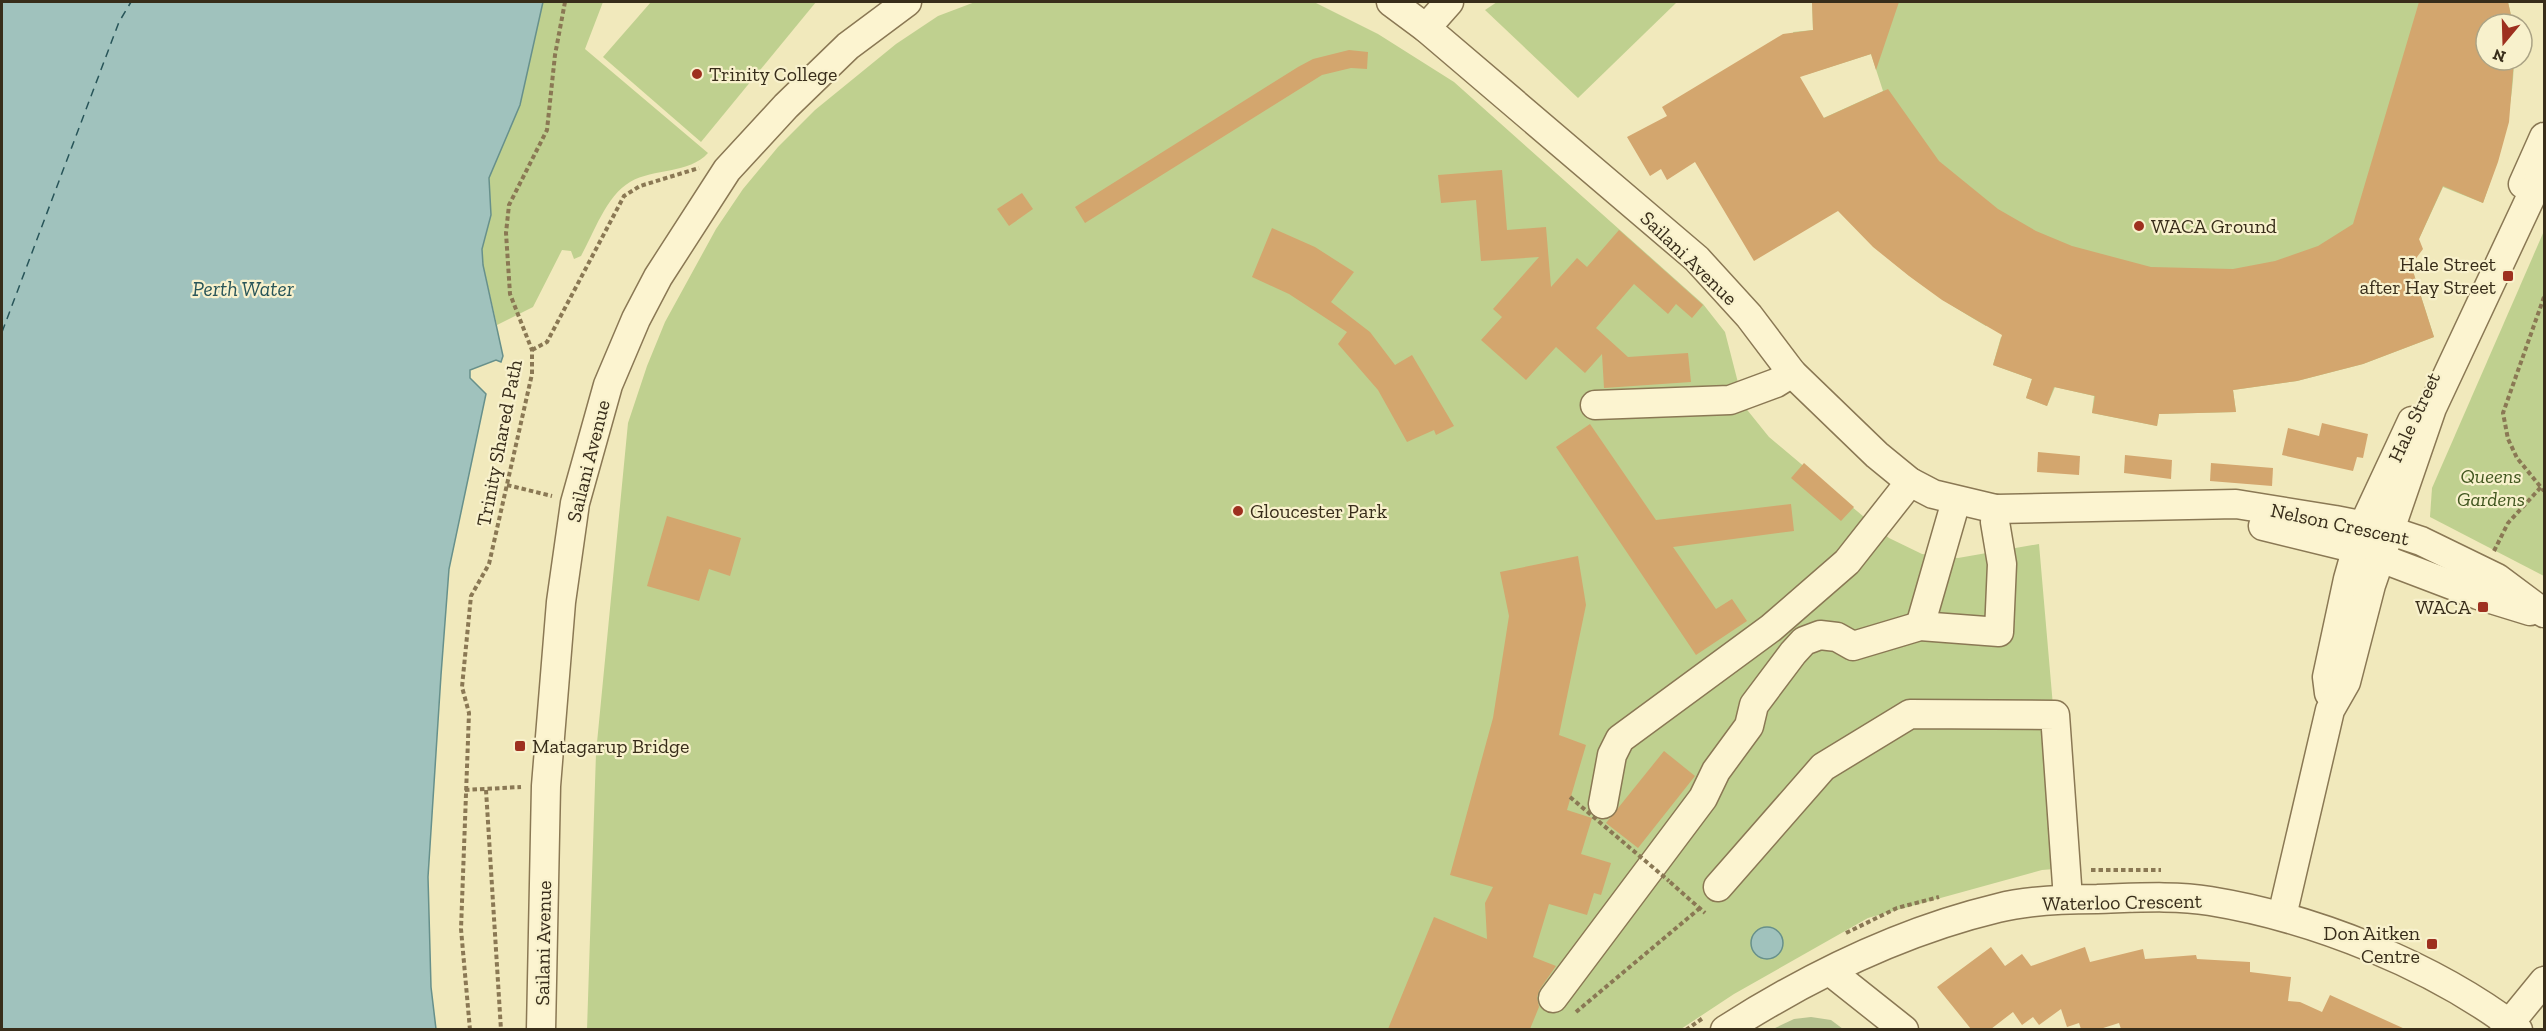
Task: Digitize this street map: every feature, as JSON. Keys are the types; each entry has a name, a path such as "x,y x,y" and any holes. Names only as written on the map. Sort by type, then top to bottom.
{"street":[{"name":"Sailani Avenue","path":"541,1029 546,786 561,602 575,502 595,422 636,319 658,277 726,170 848,46 907,2"},
{"name":"Sailani Avenue","path":"1391,2 1426,28 1697,259 1749,316 1792,374 1877,455 1910,482 1933,494 1956,501 2008,509"},
{"path":"1426,28 1449,2"},
{"name":"Hale Street","path":"2282,916 2330,710 2327,677 2367,544 2544,137"},
{"name":"Hale Street","path":"2391,531 2432,408 2544,169"},
{"path":"1595,405 1730,400 1776,383 1792,374"},
{"path":"1603,804 1612,755 1620,739 1772,628 1847,562 1910,482"},
{"path":"1920,626 1956,501"},
{"name":"Nelson Crescent","path":"2008,509 2189,505 2239,521 2367,544 2478,595 2544,614"},
{"path":"1562,1007 1703,798 1716,771 1749,726 1754,705 1792,653 1804,641 1820,635 1837,637 1853,646 1920,626 1999,632 2002,564 1995,522 2008,509"},
{"name":"Nelson Crescent","path":"2367,544 2391,531 2421,541 2497,578 2544,614"},
{"path":"1709,898 1822,767 1910,714 2026,713 2055,715 2068,899"},
{"name":"Waterloo Crescent","path":"1725,1029 1775,998 1887,945 1970,916 1999,907 2068,899 2138,897 2208,900 2282,916 2346,939 2412,967 2510,1027"},
{"path":"1831,972 1904,1029"},
{"path":"2510,1027 2544,981"}],"path":[{"name":"Trinity Shared Path","path":"470,1029 461,938 465,790 470,713 462,687 469,608 471,596 489,564 534,364 532,350 511,302 506,233 509,205 547,130 555,55 565,2"},
{"path":"532,350 547,342 624,196 640,186 704,165"},
{"path":"2491,557 2508,523 2543,489 2517,458 2508,439 2503,413 2544,297"},
{"path":"507,485 556,497"},
{"path":"465,790 546,786"},
{"path":"486,789 501,1029"},
{"path":"1570,797 1669,881 1709,898"},
{"path":"1562,1007 1709,898"},
{"path":"1705,913 1709,898"}],"green space":[{"path":"543,2 603,2 585,49 708,153 691,164 639,178 622,188 607,206 581,256 574,259 571,251 562,250 533,307 497,325 483,265 482,249 491,215 489,178 520,105"},
{"name":"Trinity College","path":"651,2 816,2 701,142 603,57"},
{"name":"Gloucester Park","path":"975,2 1314,2 1378,34 1454,82 1703,304 1725,332 1744,406 1769,437 1889,538 1922,554 1958,558 2039,544 2067,868 2042,870 1868,918 1734,994 1681,1029 587,1030 596,753 628,423 647,366 665,322 716,229 743,189 778,147 815,110 896,44 938,16"},
{"path":"1497,2 1677,2 1578,98 1485,10"},
{"name":"WACA Ground","path":"1812,2 2508,2 2510,12 2474,12 2474,72 2513,72 2513,79 2504,133 2483,203 2443,187 2419,239 2411,265 2434,337 2363,364 2297,381 2233,390 2236,412 2159,414 2157,426 2092,413 2094,396 2055,387 2047,406 2026,398 2032,379 1993,365 2001,337 2018,343 1992,310 1986,326 1897,266 1849,221 1807,167 1786,135 1883,91 1871,54 1805,75 1793,32 1813,30"},
{"name":"Queens Gardens","path":"2544,231 2544,576 2430,517 2432,488"},
{"path":"1811,1017 1831,1020 1843,1029 1773,1029 1794,1019"}],"water":[{"name":"Perth Water","path":"2,2 543,2 520,105 489,178 491,215 482,249 483,265 503,356 501,362 496,360 470,370 470,378 486,394 449,569 428,877 431,987 436,1029 2,1029"},
{"path":"1767,927 1778,932 1783,943 1778,954 1767,959 1756,954 1751,943 1756,932"}],"building":[{"path":"1812,2 1899,2 1876,70 1871,54 1800,77 1824,118 1888,89 1939,161 1998,209 2036,231 2072,246 2151,267 2233,269 2275,261 2318,246 2353,224 2419,2 2508,2 2510,12 2474,12 2474,72 2513,72 2509,122 2483,203 2443,186 2419,239 2423,249 2411,265 2434,337 2363,364 2297,381 2233,390 2236,412 2159,414 2157,426 2092,413 2095,396 2054,387 2047,406 2026,398 2032,379 1993,365 2002,335 1942,300 1909,276 1873,247 1838,211 1754,261 1695,162 1667,180 1661,169 1650,176 1627,137 1667,116 1662,107 1783,34 1813,30"},
{"path":"1349,50 1368,52 1367,69 1351,68 1322,75 1085,223 1075,207 1298,67 1313,59"},
{"path":"1502,170 1507,230 1546,227 1551,287 1577,258 1587,267 1619,230 1703,305 1692,318 1676,304 1668,314 1634,284 1596,328 1628,357 1688,353 1691,382 1604,388 1602,354 1585,373 1556,347 1526,380 1481,340 1502,317 1493,309 1539,257 1481,261 1476,200 1441,203 1438,175"},
{"path":"1022,193 1033,209 1009,226 997,209"},
{"path":"1272,228 1315,247 1354,272 1331,302 1370,332 1395,365 1412,355 1454,426 1436,435 1434,430 1407,442 1378,390 1338,344 1347,332 1289,294 1252,277"},
{"path":"2322,423 2368,434 2363,458 2357,457 2353,471 2282,455 2288,428 2319,436"},
{"path":"1590,424 1656,520 1791,504 1794,531 1673,547 1716,609 1732,599 1747,621 1696,655 1556,447"},
{"path":"2038,452 2080,456 2079,475 2037,472"},
{"path":"2125,455 2172,460 2171,479 2124,473"},
{"path":"1804,463 1854,507 1841,521 1791,478"},
{"path":"2211,463 2273,468 2272,486 2210,481"},
{"path":"667,516 741,538 730,576 709,569 699,601 647,586"},
{"path":"1578,556 1586,605 1559,735 1586,745 1567,810 1592,818 1581,854 1611,863 1601,895 1594,893 1587,915 1549,904 1533,957 1556,966 1540,989 1537,997 1539,1007 1530,1029 1388,1029 1434,917 1487,939 1485,903 1493,887 1450,875 1493,718 1509,616 1500,572"},
{"path":"1664,751 1695,776 1638,848 1606,823"},
{"path":"1991,947 2005,966 2022,954 2031,966 2085,947 2090,962 2143,949 2145,959 2196,955 2197,959 2250,962 2250,972 2291,977 2288,1001 2300,1002 2322,1012 2330,995 2405,1029 2121,1029 2119,1023 2100,1029 2081,1029 2079,1023 2067,1027 2061,1009 2039,1025 2033,1017 2022,1025 2013,1012 1991,1029 1971,1029 1937,987"}],"ferry route":[{"path":"2,332 119,22 131,2"}],"place":[{"name":"Trinity College","path":"697,74"},
{"name":"WACA Ground","path":"2139,226"},
{"name":"Hale Street after Hay Street","path":"2508,276"},
{"name":"Gloucester Park","path":"1238,511"},
{"name":"WACA","path":"2483,607"},
{"name":"Matagarup Bridge","path":"520,746"},
{"name":"Don Aitken Centre","path":"2432,944"}]}
